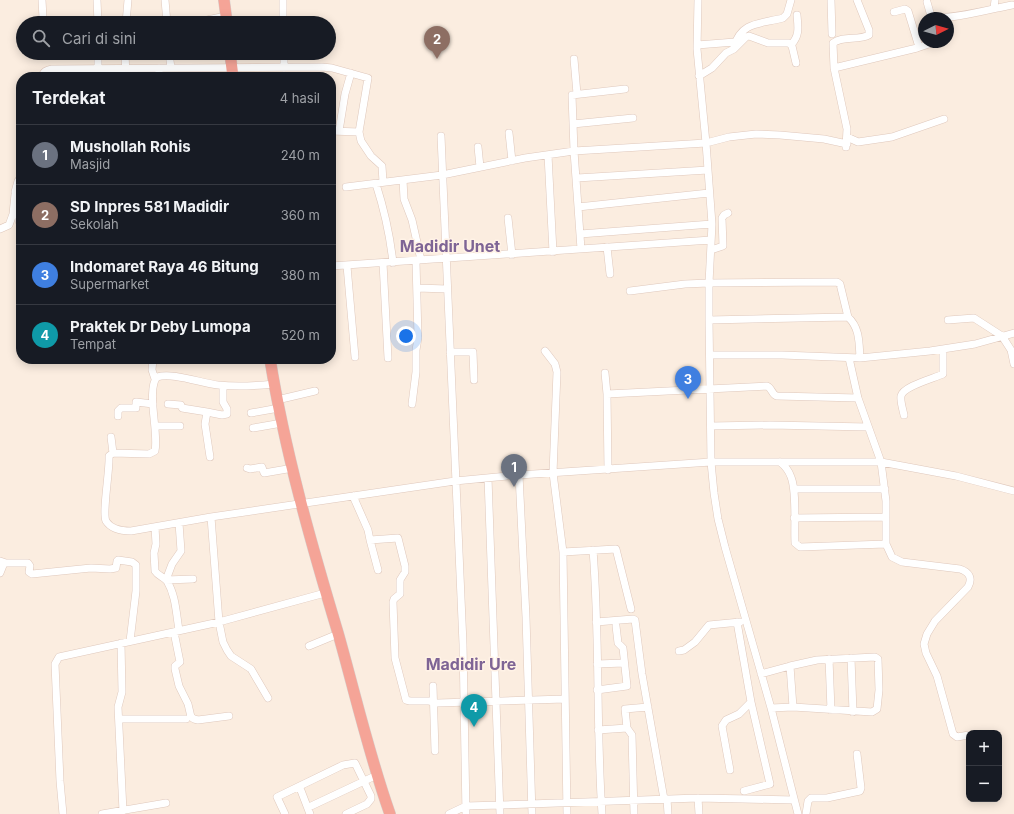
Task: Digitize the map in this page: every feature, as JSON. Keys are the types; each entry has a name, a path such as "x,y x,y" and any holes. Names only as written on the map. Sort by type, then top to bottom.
{"highway":[{"path":"224,0 226,16"},
{"path":"231,60 232,72"},
{"path":"271,364 282,423 325,593 338,634 377,775 390,814"}],"street":[{"path":"42,0 43,16"},
{"path":"97,0 98,16"},
{"path":"127,16 128,0"},
{"path":"165,0 166,16"},
{"path":"283,0 284,16"},
{"path":"698,0 697,45 712,224 709,283 709,389 712,462 718,519 771,708 798,814"},
{"path":"735,46 742,30 748,26 783,18 787,14 791,0"},
{"path":"832,0 832,34"},
{"path":"846,143 845,119 834,68 833,43 840,39 863,37 869,34 857,0"},
{"path":"994,8 995,0"},
{"path":"927,2 930,12"},
{"path":"954,16 981,13 994,8 1012,5"},
{"path":"894,12 905,9 908,11 918,44"},
{"path":"792,44 796,39 798,31 797,14"},
{"path":"699,76 712,68 726,53 746,37 752,36 764,42 792,44"},
{"path":"792,44 796,63"},
{"path":"697,45 735,46"},
{"path":"834,68 918,47"},
{"path":"574,59 577,94"},
{"path":"98,60 98,69"},
{"path":"125,60 125,72"},
{"path":"170,60 171,68"},
{"path":"284,60 284,68"},
{"path":"44,72 52,69 125,68 171,68 232,72 322,67 332,68 368,78 359,132 362,141 371,156 382,166 379,183 391,243 393,263"},
{"path":"336,127 351,73"},
{"path":"581,249 574,151 572,95 625,89"},
{"path":"573,124 634,118"},
{"path":"346,187 442,175 512,161 574,151 706,143 756,134 824,139 846,143 858,142 892,137 944,119"},
{"path":"336,131 359,132"},
{"path":"509,133 512,161"},
{"path":"442,136 442,175 463,644 466,814"},
{"path":"478,147 480,167"},
{"path":"548,155 553,252"},
{"path":"577,178 708,170"},
{"path":"403,180 404,200 412,220 418,260 418,324 416,372 412,404"},
{"path":"0,229 9,225 11,220 16,188"},
{"path":"578,207 710,193"},
{"path":"711,250 723,246 722,218 728,213"},
{"path":"508,218 512,255"},
{"path":"11,220 16,220"},
{"path":"580,234 712,224"},
{"path":"336,266 711,240"},
{"path":"607,247 610,274"},
{"path":"383,263 388,358"},
{"path":"347,266 354,357"},
{"path":"630,291 685,284 837,282 840,284 848,317 852,321 858,333 860,358"},
{"path":"417,288 447,289"},
{"path":"709,320 848,317"},
{"path":"948,320 974,318 1002,336 1011,350 1014,364"},
{"path":"710,355 782,355 860,358 975,344 1014,333"},
{"path":"904,415 901,396 903,392 909,388 944,374 943,349"},
{"path":"545,351 555,364 557,372 553,473 563,552 567,814"},
{"path":"450,352 473,352 474,380"},
{"path":"849,358 858,398 881,462 885,489 886,544 889,553 896,560 902,562 960,569 969,574 970,582 968,587 935,620 927,634 924,644 926,653 937,676 953,734 957,736 966,735"},
{"path":"153,364 152,370 155,379 153,404 156,426 156,449 154,452 149,454 113,453 109,456 105,512 107,522 113,527 124,530 155,527 211,517 455,481 519,475 712,462 881,462 956,476 1014,491"},
{"path":"606,373 608,470"},
{"path":"155,379 160,376 179,377 222,386 239,387 274,384"},
{"path":"168,404 181,405 182,408 222,415 227,414 227,409 223,402 222,386"},
{"path":"607,394 767,386 773,394 777,396 858,398"},
{"path":"251,413 315,391"},
{"path":"118,416 118,411 120,408 136,408 136,402 153,404"},
{"path":"207,412 206,430 210,457"},
{"path":"253,428 282,423"},
{"path":"710,426 770,425 868,427"},
{"path":"156,426 180,426"},
{"path":"111,437 113,453"},
{"path":"780,462 791,477 794,489 795,543 800,547 886,544"},
{"path":"247,468 262,467 264,474 293,468"},
{"path":"519,475 526,617 532,814"},
{"path":"488,478 500,814"},
{"path":"794,489 885,489"},
{"path":"353,496 368,530 378,570"},
{"path":"211,517 219,622 226,650 231,656 251,669 268,698"},
{"path":"794,518 886,517"},
{"path":"179,523 181,551 172,564 166,580 176,605 176,631 180,662 175,666 175,669 179,686 188,704 191,718 198,720 229,716"},
{"path":"155,527 156,544 154,553 156,574 166,580 193,579"},
{"path":"370,540 398,538 405,566 405,572 400,580 400,594 393,600 395,658 406,700 429,701 433,703 565,699"},
{"path":"563,552 616,549 631,609"},
{"path":"593,550 602,814"},
{"path":"0,573 2,562 28,563 30,566 29,572 32,574 91,568 112,569 116,568 118,560 132,562 136,565 136,591 130,641"},
{"path":"63,814 60,781 55,664 59,657 219,622 325,593"},
{"path":"596,622 633,618 635,620 642,674 668,814"},
{"path":"679,651 684,650 695,642 709,625 714,623 746,621"},
{"path":"737,622 751,702 770,784 744,791"},
{"path":"597,690 627,686 623,648 618,643 616,626"},
{"path":"309,646 338,634"},
{"path":"121,643 122,692 118,707 120,719 123,811"},
{"path":"761,674 790,666 829,659 875,657 879,662 877,708 872,712 853,712 793,707 771,708"},
{"path":"851,658 853,712"},
{"path":"829,659 831,710"},
{"path":"597,664 624,663"},
{"path":"790,666 793,707"},
{"path":"433,686 435,751"},
{"path":"730,770 722,726 726,720 739,714 751,702"},
{"path":"634,814 632,734 627,728 625,709 648,707"},
{"path":"120,719 186,719"},
{"path":"598,730 627,728"},
{"path":"806,814 808,801 811,798 833,797 860,791 861,788 857,754"},
{"path":"285,814 277,797 343,765 352,763 356,764 364,780 371,796 371,801 346,814"},
{"path":"300,786 310,810 364,780 377,775"},
{"path":"449,814 466,806 698,798 794,800"},
{"path":"698,798 699,814"},
{"path":"102,814 166,803"}],"place":[{"name":"SD Inpres 581 Madidir","path":"437,59"},
{"name":"Indomaret Raya 46 Bitung","path":"688,399"},
{"name":"Mushollah Rohis","path":"514,487"},
{"name":"Praktek Dr Deby Lumopa","path":"474,727"}],"district":[{"name":"Madidir Unet","path":"450,246"},
{"name":"Madidir Ure","path":"471,664"}]}
